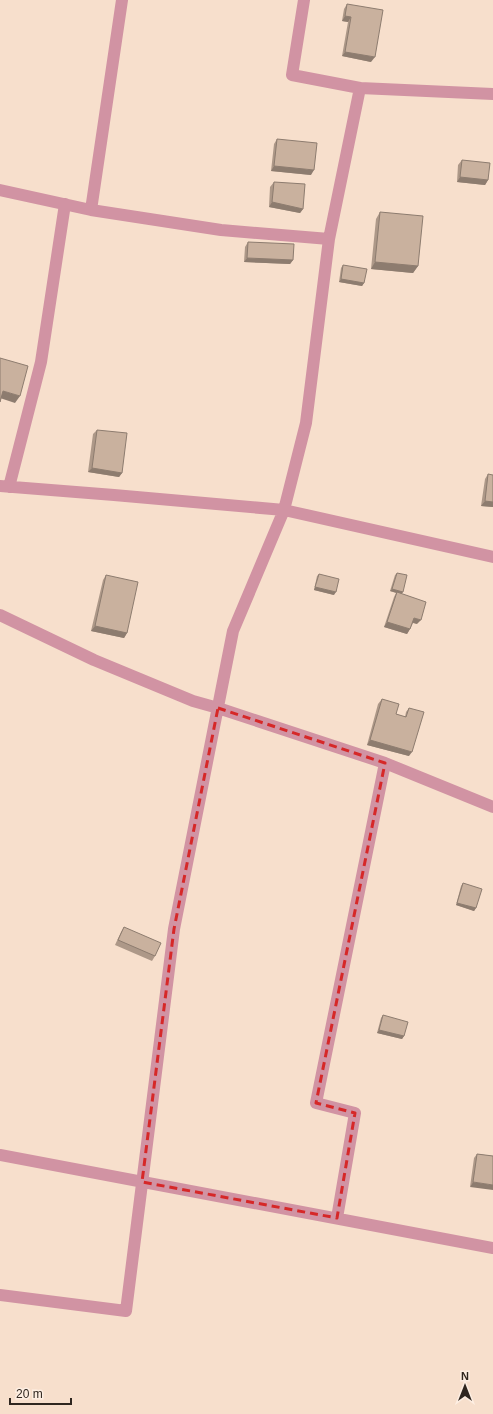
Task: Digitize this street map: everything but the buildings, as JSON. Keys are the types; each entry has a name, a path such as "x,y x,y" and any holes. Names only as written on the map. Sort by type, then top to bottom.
{"street":[{"path":"91,210 122,0"},
{"path":"304,0 292,75 360,88 493,94"},
{"path":"0,1295 126,1311 174,929 233,631 284,510 306,423 329,239 360,88"},
{"path":"0,190 91,210 221,230 329,239"},
{"path":"65,204 41,362 4,487 284,510 493,557"},
{"path":"0,615 94,660 193,701 385,763 493,807"},
{"path":"337,1218 355,1113 316,1104 385,763"},
{"path":"0,1155 493,1248"}],"highlighted area":[{"path":"218,708 385,763 316,1103 355,1113 337,1218 142,1182 174,929"}]}
